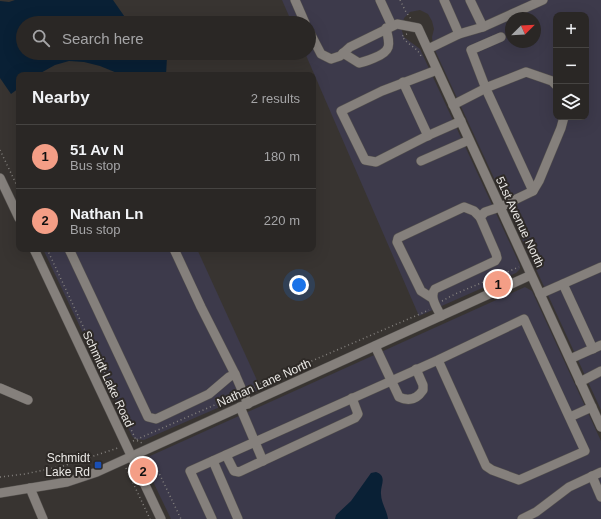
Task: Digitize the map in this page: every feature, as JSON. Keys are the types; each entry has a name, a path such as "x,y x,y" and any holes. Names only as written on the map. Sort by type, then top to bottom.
{"street":[{"path":"295,0 302,16"},
{"path":"343,53 359,63 381,55 387,50 390,42 389,27 380,0"},
{"path":"444,0 459,34"},
{"path":"470,0 483,27"},
{"path":"428,49 459,34 483,27 543,0"},
{"path":"316,46 325,57 331,59 343,53 350,47 397,24 418,28"},
{"name":"51st Avenue North","path":"418,28 601,427"},
{"path":"500,37 471,50 486,89 532,191"},
{"path":"437,70 403,82 341,111 365,160 376,162 461,121"},
{"path":"453,105 526,72 552,80 555,84"},
{"path":"403,82 428,136"},
{"path":"480,217 485,212 500,208 532,191 539,181 563,120"},
{"path":"420,161 469,140"},
{"path":"0,178 16,212"},
{"path":"434,302 421,291 416,283 397,242 398,238 464,207 474,211 480,217 497,258 495,262 435,289 433,292 434,302 440,316"},
{"name":"Schmidt Lake Road","path":"35,252 127,458 161,519"},
{"path":"70,252 148,418 156,419 209,394 229,377 235,374"},
{"path":"175,252 235,374 242,393 254,442 263,461"},
{"path":"540,294 601,267"},
{"name":"Nathan Lane North","path":"0,493 78,479 531,275"},
{"path":"563,284 597,347 570,359"},
{"path":"212,519 190,471 438,360 524,319 585,451 519,480 492,470 486,466 438,360"},
{"path":"375,346 399,396 404,400 410,400 420,394 423,390 424,385 416,369"},
{"path":"580,382 601,371"},
{"path":"0,388 28,400"},
{"path":"226,455 234,471 239,472 355,418 358,414 352,398"},
{"path":"570,417 592,407"},
{"path":"213,461 238,519"},
{"path":"522,519 536,512 569,487 601,472"},
{"path":"592,476 601,497"},
{"path":"30,488 43,519"}],"path":[{"path":"400,0 406,12 418,28"},
{"path":"0,150 16,184"},
{"path":"48,252 136,440 141,442 150,461 159,473 182,519"},
{"path":"0,477 25,474 63,466 122,446 363,338 426,312 434,302 509,270 527,265"},
{"path":"122,446 150,519"}],"shaded area":[{"path":"282,0 601,0 601,410 433,46 432,37 434,29 428,14 420,10 410,12 404,18 402,31 404,37 420,49 520,265 520,269 516,273 419,316 316,78 316,72 313,72 308,60 316,60 316,16 289,16"},
{"path":"44,252 198,252 261,389 144,440 135,439 132,436"},
{"path":"525,287 532,291 601,441 601,519 171,519 146,467 146,462 150,456"}],"water":[{"path":"15,0 113,0 124,16 16,16 16,60 167,60 166,72 115,72 84,62 69,61 55,65 42,72 16,72 16,90 11,94 0,78 0,1 9,2"},
{"path":"376,472 382,476 383,479 381,497 388,519 335,519 336,515 351,501 371,473"}],"place":[{"name":"51 Av N","path":"498,284"},
{"name":"Schmidt Lake Rd","path":"98,465"},
{"name":"Nathan Ln","path":"143,471"}]}
